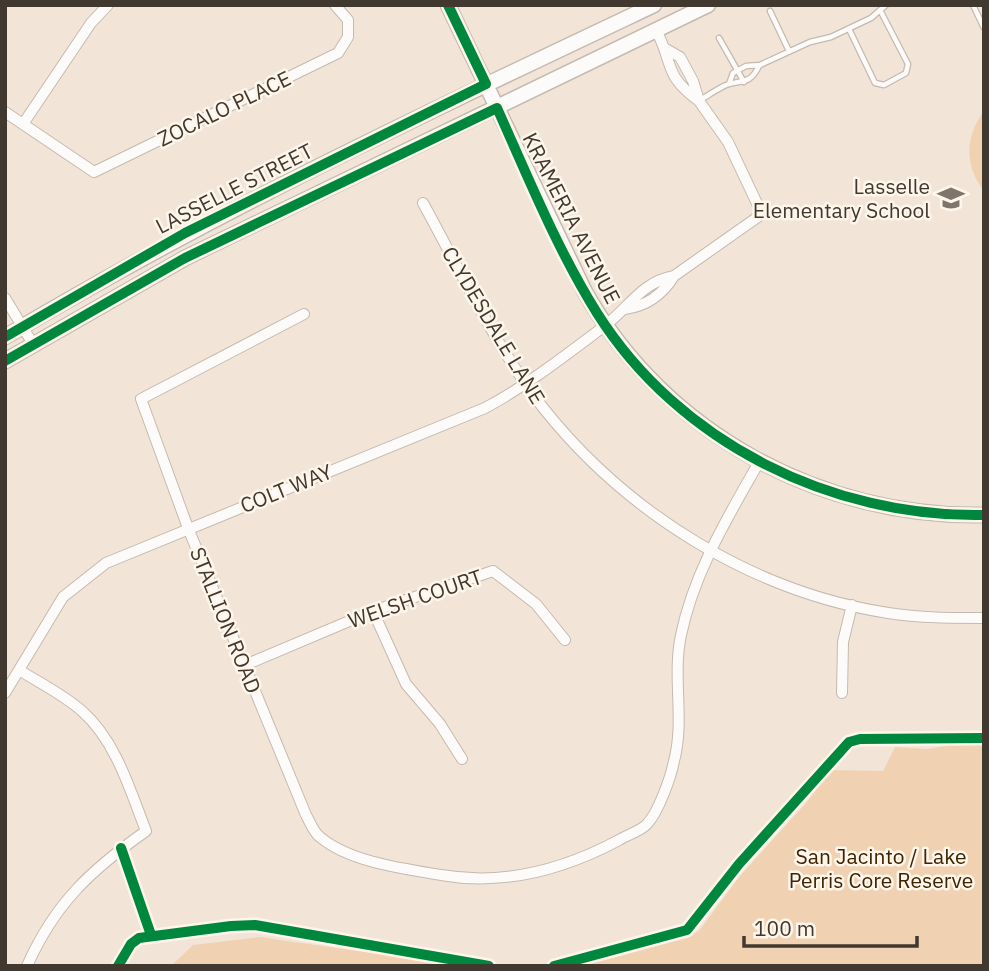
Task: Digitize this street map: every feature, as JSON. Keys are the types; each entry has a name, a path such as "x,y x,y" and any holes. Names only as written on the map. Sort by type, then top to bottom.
{"main road":[{"name":"KRAMERIA AVENUE","path":"448,5 551,225 606,325 637,365 672,400 708,429 759,462 823,490 858,501 928,513 984,514"},
{"name":"LASSELLE STREET","path":"5,337 185,233 486,84 654,5"},
{"name":"LASSELLE STREET","path":"5,361 185,258 708,5"}],"street":[{"path":"5,112 23,124 91,23 108,5"},
{"name":"ZOCALO PLACE","path":"23,124 94,172 338,52 348,37 348,20 335,5"},
{"path":"656,30 666,49 667,64 680,87 699,101"},
{"path":"666,49 680,57 693,80 699,101"},
{"name":"COLT WAY","path":"5,693 56,608 80,581 117,557 485,408 526,383 606,325 625,309 632,297 658,279 674,276 762,214 728,142 699,101"},
{"name":"CLYDESDALE LANE","path":"422,203 499,341 545,410 620,486 678,530 710,550 770,580 852,605 932,617 984,618"},
{"path":"5,298 33,344"},
{"name":"STALLION ROAD","path":"303,314 141,399 188,527 306,815 319,837 389,866 484,880 531,874 556,867 603,848 647,824 675,761 680,635 710,550"},
{"path":"710,550 759,462"},
{"name":"WELSH COURT","path":"245,666 373,611 493,571 536,604 565,640"},
{"path":"842,693 843,642 852,605"},
{"path":"373,611 406,684 440,724 462,759"},
{"path":"19,670 82,711 97,727 113,754 146,831 99,865 70,894 38,942 27,966"}],"lane":[{"path":"729,84 737,71 746,66 760,65 789,51 849,29 886,5"},
{"path":"973,5 984,28"},
{"path":"849,29 875,83 884,85 906,73 908,64 880,10"},
{"path":"770,11 789,51"},
{"path":"719,38 744,82"},
{"path":"699,101 729,84 744,82 753,77 760,65"}],"green space":[{"path":"984,111 984,191 973,171 969,151 973,131"},
{"name":"San Jacinto / Lake Perris Core Reserve","path":"965,743 984,745 984,966 580,966 680,939 699,931 739,877 806,803 831,770 883,771 895,747 927,749"},
{"path":"261,937 452,966 171,966 193,945"}],"cycle path":[{"path":"5,337 185,233 486,84 448,5"},
{"path":"5,361 185,258 497,108 582,289 631,359 671,400 715,435 764,464 816,487 871,503 927,513 984,515"},
{"path":"554,966 687,930 739,864 849,742 860,739 984,738"},
{"path":"121,848 151,935"},
{"path":"118,966 131,944 139,938 255,925 489,966"}],"place":[{"name":"Lasselle Elementary School","path":"951,198"}]}
